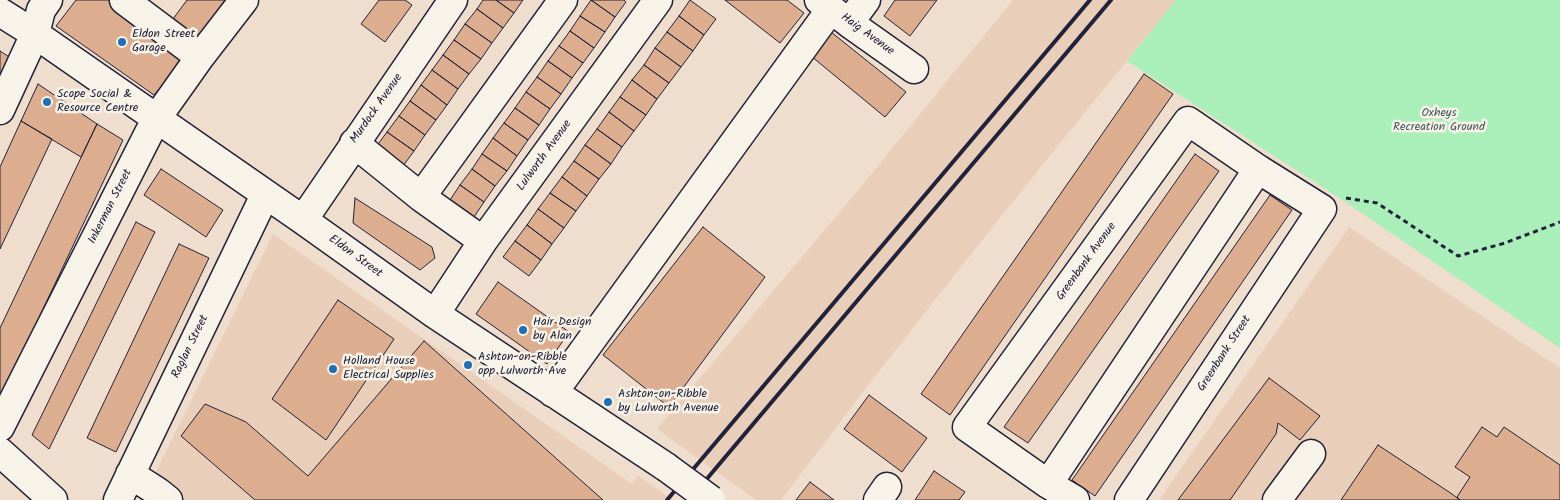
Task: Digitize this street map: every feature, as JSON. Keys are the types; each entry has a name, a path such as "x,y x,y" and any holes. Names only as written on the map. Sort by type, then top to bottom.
{"street":[{"path":"0,110 35,34 41,10 48,0"},
{"name":"Inkerman Street","path":"0,427 156,119 244,0"},
{"name":"Murdock Avenue","path":"303,220 454,0"},
{"path":"421,197 563,0"},
{"name":"Lulworth Avenue","path":"435,314 484,241 658,0"},
{"path":"553,393 833,11 866,0"},
{"path":"134,3 200,57"},
{"name":"Haig Avenue","path":"833,11 914,69"},
{"name":"Eldon Street","path":"0,12 35,34 303,220 435,314 666,467 711,500"},
{"name":"Greenbank Avenue","path":"1075,500 1048,484 968,427 1188,122 1322,209"},
{"path":"354,144 421,197 484,241"},
{"path":"1048,484 1258,169"},
{"name":"Raglan Street","path":"118,500 265,195"},
{"name":"Greenbank Street","path":"1129,500 1322,209"},
{"path":"0,452 53,500"},
{"path":"1277,500 1311,454"},
{"path":"130,474 168,500"}],"path":[{"path":"1322,209 1338,196 1377,203 1458,256 1505,243 1560,222"}],"shaded area":[{"path":"1013,0 1176,0 994,225 781,500 756,500 657,429 859,189"},
{"path":"1349,227 1560,368 1560,500 1159,500"},
{"path":"273,234 632,484 638,476 673,500 142,500"}],"green space":[{"name":"Oxheys Recreation Ground","path":"1176,0 1560,0 1560,348 1338,197 1127,61"}],"building":[{"name":"Eldon Street Garage","path":"76,0 110,0 186,58 154,95 56,26"},
{"path":"187,0 225,0 198,37 173,19"},
{"path":"379,0 405,0 412,5 385,42 361,24"},
{"path":"483,0 496,0 514,13 503,28 477,9"},
{"path":"496,0 523,0 514,13"},
{"path":"591,0 624,0 626,2 615,17"},
{"path":"591,0 615,17 605,32 580,16"},
{"path":"690,0 716,19 704,35 679,16"},
{"path":"725,0 787,0 804,13 780,43"},
{"path":"895,0 937,0 910,36 884,16"},
{"path":"477,9 503,28 492,43 465,24"},
{"path":"580,16 605,32 594,48 570,31"},
{"path":"679,16 704,35 693,51 667,32"},
{"path":"465,24 492,43 481,59 454,40"},
{"path":"570,31 594,48 583,63 559,46"},
{"path":"667,32 693,51 681,67 655,48"},
{"path":"831,32 906,92 885,117 811,56"},
{"path":"454,40 481,59 469,74 443,55"},
{"path":"559,46 583,63 572,78 548,61"},
{"path":"655,48 681,67 669,83 644,65"},
{"path":"0,51 17,62 0,89"},
{"path":"443,55 469,74 458,89 432,70"},
{"path":"548,61 572,78 561,94 537,77"},
{"path":"644,65 669,83 657,99 632,80"},
{"path":"432,70 458,89 447,105 421,85"},
{"path":"1144,74 1173,94 950,415 921,394"},
{"path":"537,77 561,94 550,109 526,92"},
{"path":"632,80 657,99 646,115 620,97"},
{"name":"Scope Social & Resource Centre","path":"38,84 97,124 81,157 21,121"},
{"path":"421,85 447,105 436,120 410,101"},
{"path":"526,92 550,109 539,125 515,108"},
{"path":"620,97 646,115 634,131 609,112"},
{"path":"410,101 436,120 425,135 399,116"},
{"path":"515,108 539,125 528,140 504,123"},
{"path":"609,112 634,131 622,147 597,129"},
{"path":"399,116 425,135 414,151 387,132"},
{"path":"21,121 52,139 0,249 0,167"},
{"path":"504,123 528,140 517,156 493,138"},
{"path":"97,124 123,140 0,400 0,328"},
{"path":"597,129 622,147 611,164 585,145"},
{"path":"387,132 414,151 403,166 376,147"},
{"path":"493,138 517,156 507,171 482,154"},
{"path":"585,145 611,164 599,179 574,161"},
{"path":"482,154 507,171 495,186 472,169"},
{"path":"1195,154 1219,171 1028,443 1004,427"},
{"path":"574,161 599,179 587,196 562,177"},
{"path":"161,169 223,210 206,237 144,195"},
{"path":"472,169 495,186 484,202 460,185"},
{"path":"562,177 587,196 576,211 550,193"},
{"path":"460,185 484,202 474,217 450,200"},
{"path":"550,193 576,211 564,228 538,209"},
{"path":"1270,195 1292,210 1095,496 1072,480"},
{"path":"355,198 432,247 435,258 420,270 353,223"},
{"path":"538,209 564,228 552,244 527,225"},
{"path":"136,222 155,232 49,449 32,435"},
{"path":"527,225 552,244 541,260 515,241"},
{"path":"703,227 765,277 669,407 603,355"},
{"path":"515,241 541,260 529,276 503,257"},
{"path":"179,244 209,258 116,452 87,438"},
{"path":"498,282 569,332 547,364 476,314"},
{"name":"Holland House Electrical Supplies","path":"338,300 394,339 326,440 272,399"},
{"path":"424,341 603,500 255,500 181,436 205,404 246,422 308,476"},
{"path":"1269,378 1320,416 1300,440 1278,423 1276,434 1230,500 1178,500"},
{"path":"869,395 927,438 902,472 844,429"},
{"path":"1482,427 1497,437 1504,427 1560,465 1560,500 1460,500 1457,497 1470,477 1455,467"},
{"path":"1378,445 1452,494 1460,500 1341,500"},
{"path":"934,471 965,492 959,500 915,500"},
{"path":"810,482 834,500 796,500"}],"railway":[{"path":"667,500 1090,0"},
{"path":"689,500 1111,0"}],"place":[{"name":"Eldon Street Garage","path":"122,42"},
{"name":"Scope Social & Resource Centre","path":"47,102"},
{"name":"Hair Design by Alan","path":"523,330"},
{"name":"Ashton-on-Ribble opp Lulworth Ave","path":"468,365"},
{"name":"Holland House Electrical Supplies","path":"333,369"},
{"name":"Ashton-on-Ribble by Lulworth Avenue","path":"608,402"}]}
